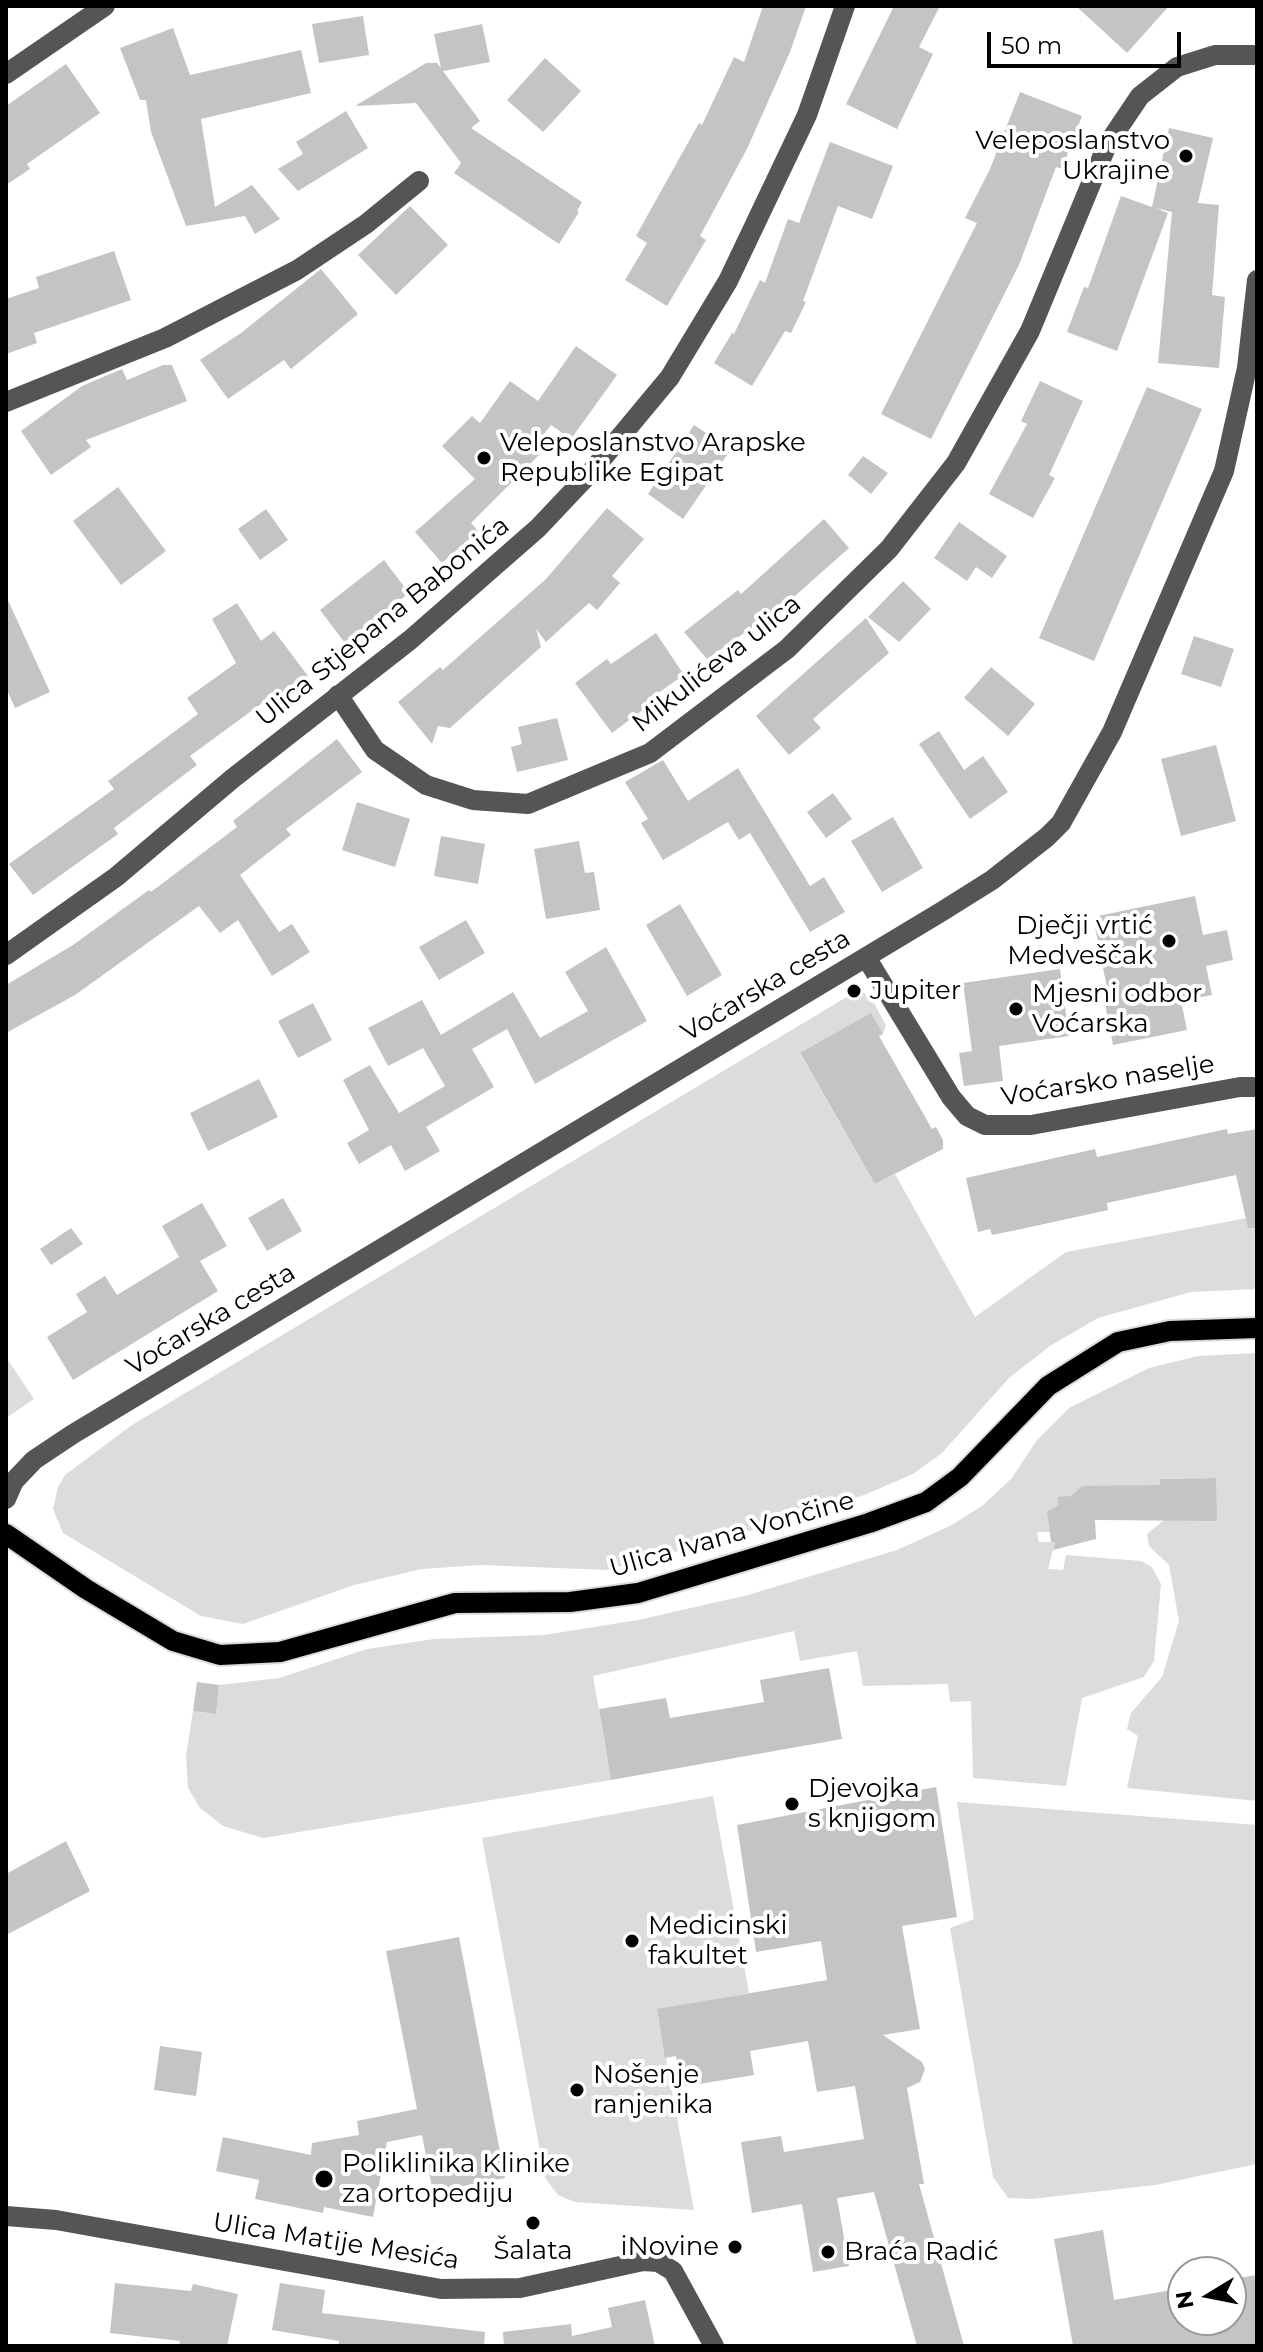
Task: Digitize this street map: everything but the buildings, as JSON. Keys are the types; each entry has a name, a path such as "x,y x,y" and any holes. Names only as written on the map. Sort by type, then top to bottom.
{"main road":[{"name":"Ulica Ivana Vončine","path":"6,1534 110,1604 173,1641 220,1655 280,1652 455,1603 570,1602 638,1593 869,1523 926,1502 949,1485 1048,1386 1118,1342 1170,1331 1257,1328"}],"street":[{"path":"6,74 105,6"},
{"name":"Ulica Stjepana Babonića","path":"6,955 116,877 478,584 538,528 670,377 722,293 772,194 807,115 845,6"},
{"name":"Mikulićeva ulica","path":"338,695 375,750 426,785 473,800 528,804 650,753 787,649 889,549 956,463 1030,331 1107,145 1140,96 1177,67 1215,55 1257,55"},
{"path":"6,402 165,338 297,270 366,224 419,181"},
{"name":"Voćarska cesta","path":"6,1499 14,1481 34,1460 73,1434 866,957 1025,856 1061,823 1095,766 1224,471 1247,368 1257,280"},
{"name":"Voćarsko naselje","path":"866,957 951,1097 967,1116 985,1125 1031,1125 1240,1087 1257,1087"},
{"name":"Ulica Matije Mesića","path":"6,2216 56,2220 441,2289 520,2288 643,2261 658,2262 673,2271 714,2346"}],"shaded area":[{"path":"860,989 874,1003 886,1025 883,1034 800,1054 875,1184 895,1174 975,1317 1066,1252 1247,1218 1257,1225 1257,1289 1191,1292 1098,1318 1050,1346 1009,1378 942,1453 913,1474 864,1495 737,1535 608,1570 481,1565 422,1569 354,1585 243,1624 201,1616 63,1533 53,1509 58,1487 65,1475 132,1425"},
{"path":"1257,1353 1257,1801 1127,1788 1138,1736 1127,1729 1131,1713 1162,1677 1179,1621 1169,1565 1149,1546 1147,1534 1215,1478 1161,1479 1160,1485 1082,1487 1058,1506 1050,1532 1037,1532 1039,1542 1055,1542 1048,1569 1063,1570 1066,1555 1141,1561 1152,1567 1161,1584 1154,1661 1144,1677 1082,1698 1066,1786 973,1778 971,1701 950,1702 948,1684 863,1686 857,1651 800,1661 794,1631 593,1676 611,1780 263,1838 223,1826 200,1808 188,1788 186,1756 193,1711 216,1714 219,1685 279,1678 367,1649 434,1639 544,1635 638,1620 748,1595 897,1550 950,1526 982,1506 1012,1478 1037,1440 1069,1408 1149,1368 1198,1356"},
{"path":"6,1357 34,1399 6,1418"},
{"path":"713,1796 749,1993 657,2010 694,2210 575,2202 558,2195 545,2178 482,1838"},
{"path":"957,1802 1257,1825 1257,2164 1155,2185 1031,2199 1008,2198 993,2177 950,1928 974,1919"}],"place":[{"name":"Veleposlanstvo Ukrajine","path":"1186,156"},
{"name":"Veleposlanstvo Arapske Republike Egipat","path":"484,458"},
{"name":"Dječji vrtić Medveščak","path":"1169,941"},
{"name":"Jupiter","path":"854,991"},
{"name":"Mjesni odbor Voćarska","path":"1016,1009"},
{"name":"Djevojka s knjigom","path":"792,1804"},
{"name":"Medicinski fakultet","path":"632,1941"},
{"name":"Nošenje ranjenika","path":"577,2090"},
{"name":"Poliklinika Klinike za ortopediju","path":"324,2179"},
{"name":"Šalata","path":"533,2223"},
{"name":"iNovine","path":"735,2247"},
{"name":"Braća Radić","path":"828,2252"}]}
